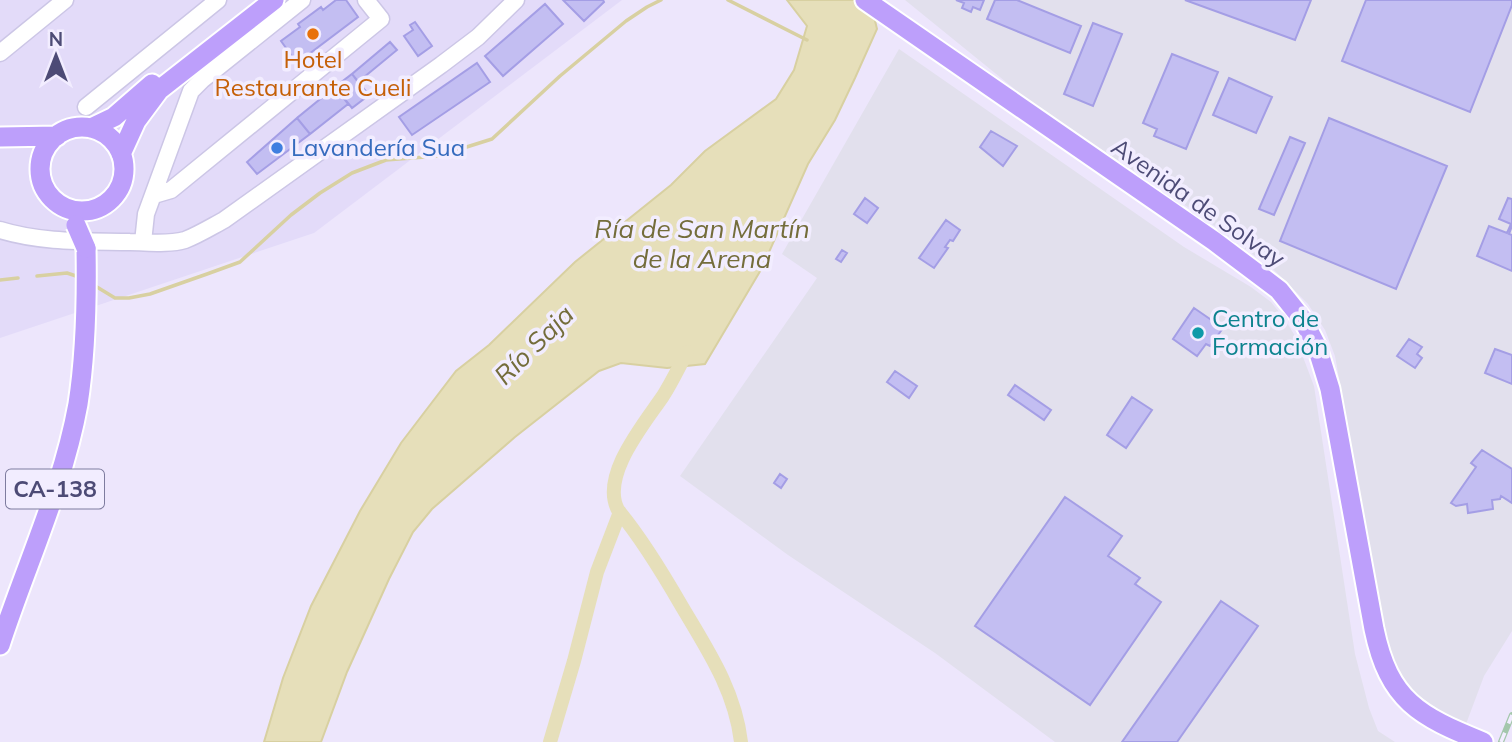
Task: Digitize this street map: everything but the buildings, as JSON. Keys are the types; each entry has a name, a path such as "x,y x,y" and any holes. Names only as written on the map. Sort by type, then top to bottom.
{"main road":[{"path":"91,128 114,142 121,153 124,167 117,192 108,202 83,217 56,202 46,192 40,165 44,151 64,131 105,124 257,0"},
{"path":"121,153 136,121 159,90 274,0"},
{"name":"Avenida de Solvay","path":"865,0 1214,241 1273,285 1294,308 1317,347 1328,378 1372,620 1383,662 1396,689 1407,701 1428,717 1483,742"},
{"path":"0,139 57,136"},
{"path":"0,139 14,145 40,165"},
{"name":"CA-138","path":"0,645 58,480 69,442 82,375 86,248 83,217"}],"street":[{"path":"0,53 65,0"},
{"path":"86,107 218,0"},
{"path":"143,242 144,223 191,91 302,0"},
{"path":"154,195 171,190 381,19 366,0"},
{"path":"0,230 36,238 143,242 186,239 224,220 441,65 478,37 516,0"}],"shaded area":[{"path":"0,0 622,0 314,233 0,338"},
{"path":"905,0 1512,0 1512,631 1484,676 1466,724 1454,720 1419,696 1403,680 1391,656 1378,598 1335,356 1325,330 1308,304 1274,270 1200,215 1033,104"},
{"path":"899,49 1184,247 1251,287 1271,302 1284,318 1295,336 1314,386 1355,654 1369,708 1378,731 1395,742 1055,742 935,653 788,555 680,476 817,278 782,254"}],"water":[{"path":"787,0 870,0 877,29 835,120 808,164 762,268 705,364 667,368 621,363 599,371 515,437 432,509 413,532 347,672 321,742 264,742 283,678 311,606 360,511 401,443 456,371 489,345 575,262 671,185 705,151 776,99 794,70 807,26"}],"waterway":[{"path":"92,284 115,298 129,298 150,294 207,274 240,262 291,215 352,173 386,160 438,156 492,139 560,76 626,21 661,0"},
{"path":"728,0 807,40"},
{"path":"37,276 67,273 79,277"},
{"path":"0,280 18,278"},
{"path":"687,352 619,466 614,496 618,510 659,568 718,670 733,705 741,742"},
{"path":"550,742 597,572 620,512"}],"railway":[{"path":"1501,742 1512,715"}],"place":[{"name":"Hotel Restaurante Cueli","path":"313,34"},
{"name":"Lavandería Sua","path":"277,148"},
{"name":"Centro de Formación","path":"1198,333"}],"water label":[{"name":"Ría de San Martín de la Arena","path":"702,244"},
{"name":"Río Saja","path":"534,345"}]}
